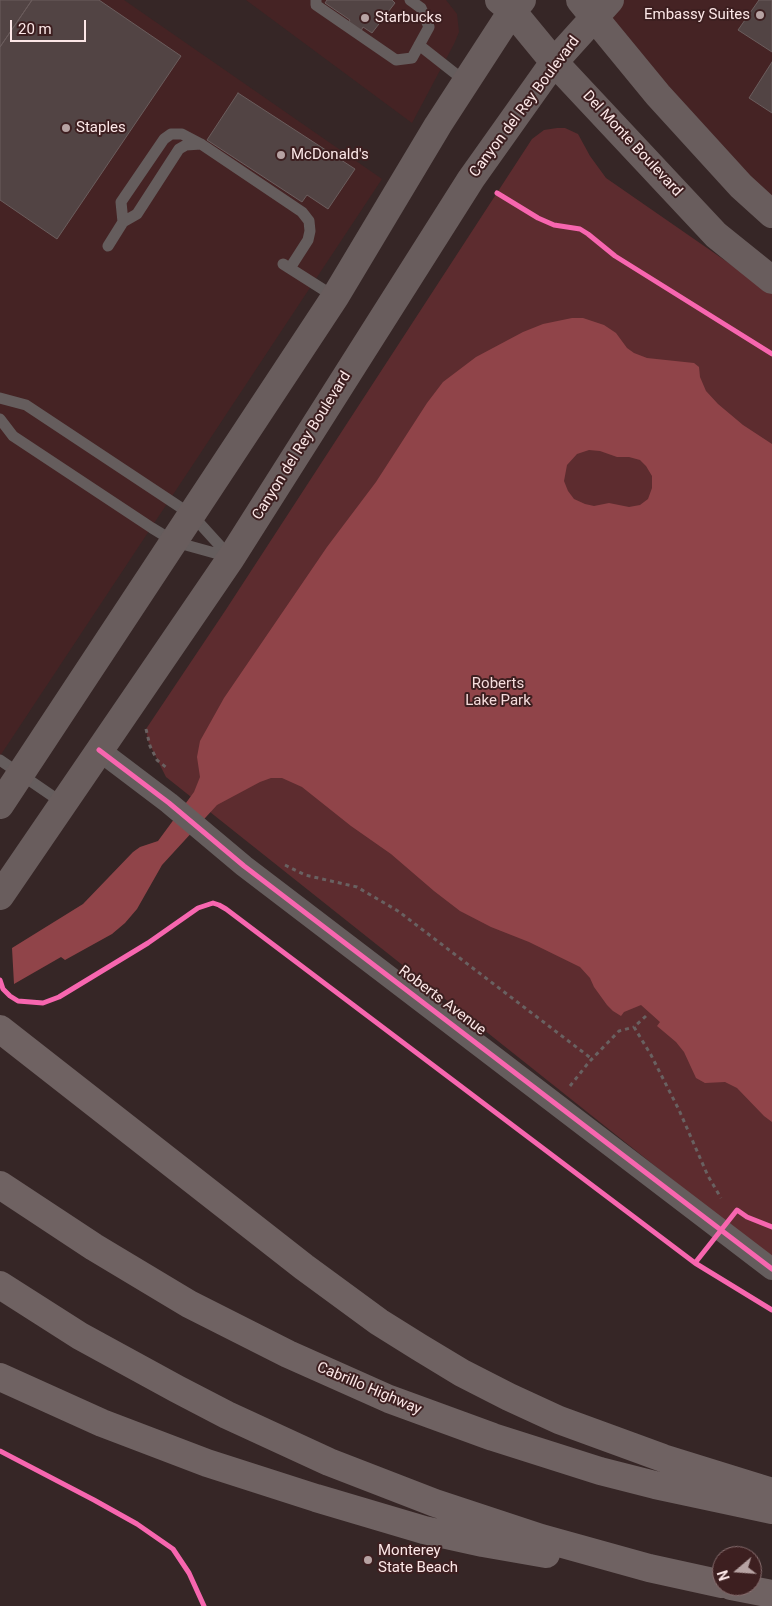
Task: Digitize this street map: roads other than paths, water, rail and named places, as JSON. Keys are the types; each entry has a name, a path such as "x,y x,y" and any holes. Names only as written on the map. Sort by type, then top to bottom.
{"highway":[{"path":"0,1029 304,1267 379,1322 419,1348 509,1398 559,1420 663,1458 772,1492"},
{"name":"Cabrillo Highway","path":"0,1185 94,1247 189,1304 288,1354 372,1392 485,1434 600,1470 655,1485 772,1510"},
{"path":"0,1285 80,1336 177,1389 227,1415 329,1462 487,1521 541,1538 649,1568 712,1582"},
{"path":"0,1377 102,1423 180,1453 307,1495 424,1530 536,1553 649,1568"}],"main road":[{"name":"Del Monte Boulevard","path":"511,4 554,62 716,235 772,280"},
{"path":"1,804 11,767 175,542 335,297 438,125 466,82 511,4"},
{"path":"595,5 658,95 740,186 772,214"},
{"name":"Canyon del Rey Boulevard","path":"0,896 231,558 472,179 595,5"}],"street":[{"name":"Roberts Avenue","path":"99,750 208,834 244,866 555,1103 728,1222 772,1269"}],"lane":[{"path":"316,0 316,4 395,60 412,58 428,25 421,8 410,0"},
{"path":"419,45 466,82"},
{"path":"123,222 121,202 164,139 171,134 182,134 201,144 302,212 309,222 308,240 286,266 335,297"},
{"path":"108,246 123,222 137,214 179,149 186,144 201,144"},
{"path":"0,398 26,405 192,515 231,558"},
{"path":"0,419 12,436 175,542 231,558"},
{"path":"11,767 64,804"}],"place":[{"name":"Embassy Suites","path":"760,15"},
{"name":"Starbucks","path":"365,18"},
{"name":"Staples","path":"66,128"},
{"name":"McDonald's","path":"281,155"},
{"name":"Monterey State Beach","path":"368,1560"}],"park label":[{"name":"Roberts Lake Park","path":"498,692"}]}
